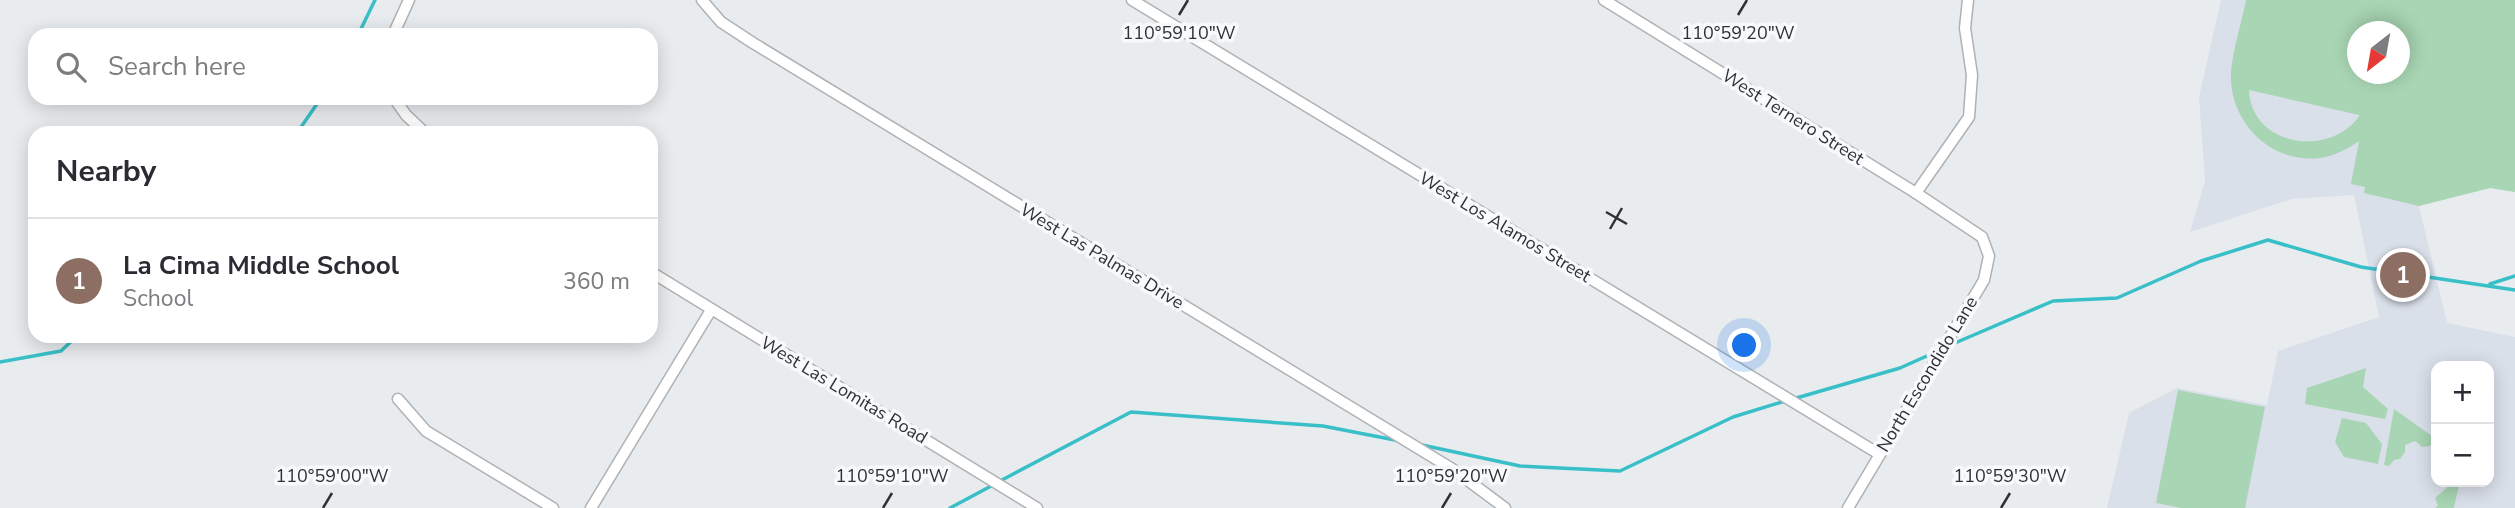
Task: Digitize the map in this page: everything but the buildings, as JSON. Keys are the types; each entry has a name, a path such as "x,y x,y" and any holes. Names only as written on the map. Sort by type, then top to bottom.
{"street":[{"path":"396,28 409,0"},
{"name":"West Las Palmas Drive","path":"702,0 721,22 753,43 1454,470 1505,508"},
{"name":"West Los Alamos Street","path":"1132,0 1879,454"},
{"name":"West Ternero Street","path":"1604,0 1916,193 1982,237"},
{"path":"1916,193 1969,117 1972,75 1965,27 1968,0"},
{"path":"399,105 418,126"},
{"name":"North Escondido Lane","path":"1849,508 1984,280 1989,256 1982,237"},
{"name":"West Las Lomitas Road","path":"658,276 1037,508"},
{"path":"591,508 711,310"},
{"path":"398,399 426,431 553,508"}],"shaded area":[{"path":"2221,0 2515,0 2515,192 2490,188 2419,206 2447,323 2515,337 2515,508 2107,508 2129,413 2177,388 2267,405 2278,351 2379,317 2354,195 2292,199 2190,232 2205,181 2199,97"}],"green space":[{"path":"2246,0 2515,0 2515,192 2490,188 2419,206 2364,193 2365,187 2351,184 2359,141 2330,156 2303,158 2286,155 2258,138 2247,126 2233,96 2232,62","holes":["2249,90 2359,115 2347,129 2330,138 2294,140 2277,134 2263,124 2253,109"]},
{"path":"2366,368 2363,387 2388,409 2385,419 2305,404 2307,388"},
{"path":"2178,390 2265,407 2245,508 2181,508 2156,503"},
{"path":"2394,409 2431,435 2431,445 2422,447 2415,441 2405,445 2405,452 2400,459 2394,460 2389,466 2384,465"},
{"path":"2342,418 2366,423 2382,444 2378,464 2344,457 2335,442"},
{"path":"2448,487 2459,487 2454,508 2435,508 2438,505 2435,498"}],"waterway":[{"path":"361,28 375,0"},
{"path":"302,126 316,105"},
{"path":"1948,346 2053,301 2117,298 2201,261 2268,240 2361,267 2515,290"},
{"path":"2490,284 2515,276"},
{"path":"0,362 61,351 70,343"},
{"path":"1793,399 1900,368 1938,351"},
{"path":"1422,445 1520,466 1620,471 1733,417 1785,401"},
{"path":"1000,481 1131,412 1323,426 1400,441"},
{"path":"950,508 993,485"}],"place":[{"name":"La Cima Middle School","path":"2403,275"}]}
